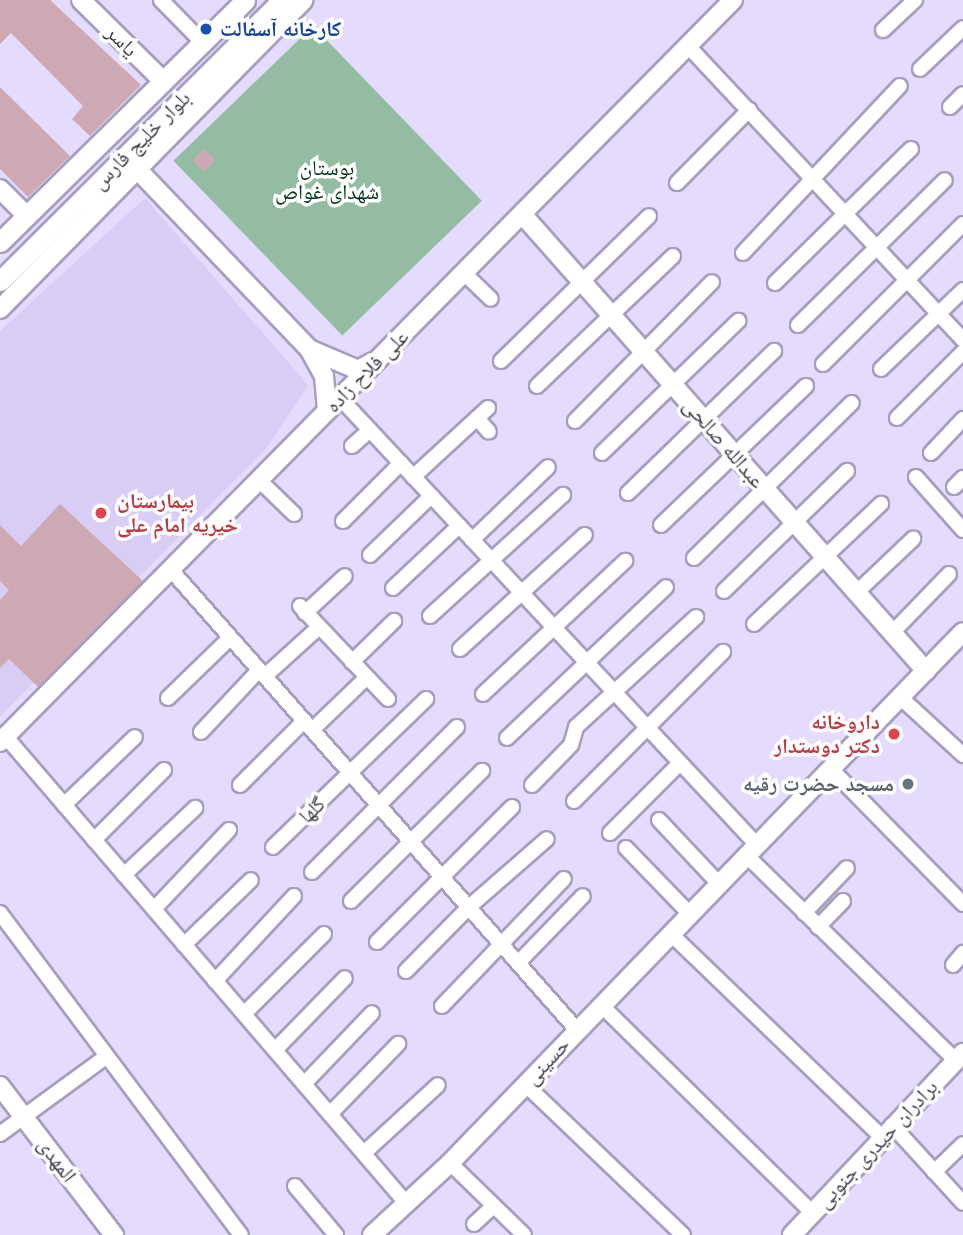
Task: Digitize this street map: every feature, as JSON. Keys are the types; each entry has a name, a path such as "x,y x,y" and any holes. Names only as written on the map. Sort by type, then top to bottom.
{"main road":[{"name":"بلوار خلیج فارس","path":"0,242 245,0"},
{"name":"بلوار خلیج فارس","path":"0,281 282,0"}],"street":[{"name":"یاسر","path":"81,0 163,81"},
{"path":"161,0 202,43"},
{"path":"0,309 304,0"},
{"name":"علی فلاح زاده","path":"3,740 261,482 733,0"},
{"path":"883,30 915,0"},
{"path":"920,69 963,28"},
{"path":"688,46 963,340"},
{"path":"743,253 900,86"},
{"path":"950,107 963,94"},
{"path":"677,183 749,110"},
{"path":"775,283 911,149"},
{"path":"138,170 309,349 324,376 334,405 370,430 680,763 804,913 960,1057"},
{"path":"798,325 875,246 946,180"},
{"path":"0,189 27,216"},
{"name":"عبدالله صالحی","path":"522,214 926,671"},
{"path":"502,361 649,216"},
{"path":"823,364 963,225"},
{"path":"537,386 673,256"},
{"path":"464,273 491,299"},
{"path":"575,421 712,282"},
{"path":"881,369 963,290"},
{"path":"602,453 738,321"},
{"path":"309,349 358,370 381,357"},
{"path":"628,494 774,351"},
{"path":"897,418 963,352"},
{"path":"661,525 806,386"},
{"path":"694,558 852,403"},
{"path":"413,477 482,413 489,432"},
{"path":"930,453 963,419"},
{"path":"352,446 370,430"},
{"path":"343,521 401,463"},
{"path":"472,540 548,467"},
{"path":"724,591 847,471"},
{"path":"916,477 963,530"},
{"path":"261,482 294,514"},
{"path":"430,615 563,495"},
{"path":"370,555 431,496"},
{"path":"754,624 881,504"},
{"path":"393,588 459,526"},
{"path":"460,649 586,535"},
{"path":"856,593 913,539"},
{"path":"483,694 625,561"},
{"path":"171,570 577,1030"},
{"path":"892,633 949,574"},
{"path":"345,576 302,610 388,699"},
{"path":"507,738 666,587"},
{"path":"533,785 571,745 576,727 696,617"},
{"path":"352,662 394,621"},
{"path":"201,732 262,673 318,627"},
{"name":"حسینی","path":"376,1234 450,1163 963,632"},
{"path":"168,698 230,638"},
{"path":"574,801 723,652"},
{"path":"240,785 366,678"},
{"path":"900,697 963,755"},
{"name":"گلها","path":"273,847 426,699"},
{"path":"313,872 457,727"},
{"path":"64,805 135,737"},
{"path":"3,740 64,805 407,1204"},
{"path":"610,833 680,763"},
{"path":"831,769 963,904"},
{"path":"94,840 164,770"},
{"path":"351,901 409,840 482,771"},
{"path":"377,942 512,807"},
{"path":"124,875 195,808"},
{"path":"659,820 719,884"},
{"path":"154,909 229,830"},
{"path":"406,971 469,907 547,839"},
{"path":"626,848 691,915"},
{"path":"804,913 848,868"},
{"path":"442,1006 564,879"},
{"path":"184,945 251,880"},
{"path":"215,981 294,896"},
{"path":"519,963 583,896"},
{"path":"818,927 843,901"},
{"path":"0,913 241,1235"},
{"path":"244,1014 324,934"},
{"path":"672,935 934,1172 963,1203"},
{"path":"953,965 963,953"},
{"path":"275,1050 345,978"},
{"path":"602,1006 813,1213"},
{"path":"304,1084 372,1013"},
{"path":"330,1114 398,1044"},
{"path":"0,1134 107,1056"},
{"name":"برادران حیدری جنوبی","path":"794,1234 887,1130 960,1057"},
{"path":"364,1153 438,1085"},
{"path":"526,1085 683,1235"},
{"name":"المهدی","path":"0,1086 114,1235"},
{"path":"934,1172 963,1144"},
{"path":"450,1163 524,1235"},
{"path":"295,1186 336,1235"},
{"path":"474,1224 493,1206"}],"shaded area":[{"name":"بیمارستان خیریه امام علی","path":"145,198 308,385 266,449 0,717 0,331"}],"green space":[{"name":"بوستان شهدای غواص","path":"313,26 482,201 342,336 173,161"}],"building":[{"path":"0,0 50,0 141,85 90,136 72,119 83,106 11,33 0,44"},
{"path":"0,87 70,156 28,197 0,169"},
{"path":"204,149 215,160 204,172 193,160"},
{"path":"60,504 143,581 38,687 9,659 0,668 0,600 9,590 0,581 0,525 21,546"}],"place":[{"name":"کارخانه آسفالت","path":"206,29"},
{"name":"بیمارستان خیریه امام علی","path":"101,513"},
{"name":"داروخانه دکتر دوستدار","path":"894,734"},
{"name":"مسجد حضرت رقیه","path":"908,784"}]}
